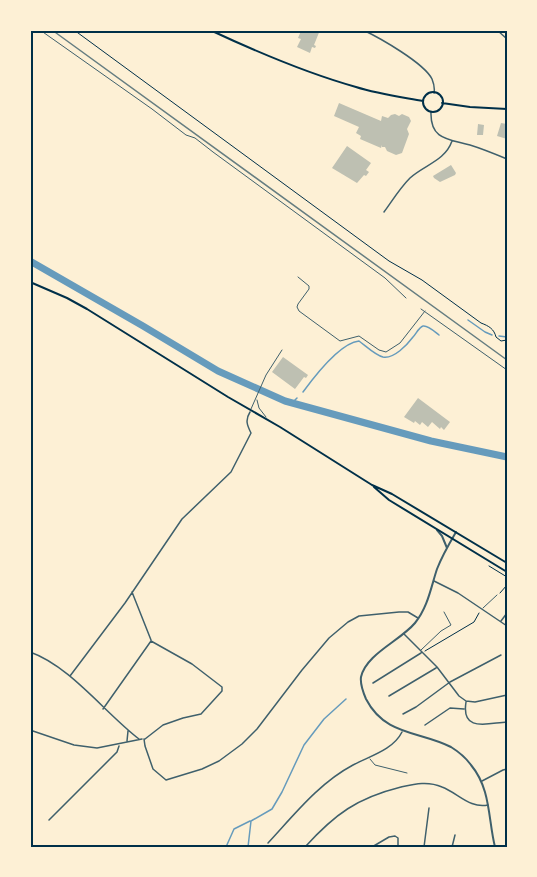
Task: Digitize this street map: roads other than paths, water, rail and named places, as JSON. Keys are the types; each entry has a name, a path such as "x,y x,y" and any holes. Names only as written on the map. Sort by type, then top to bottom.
{"main road":[{"path":"210,30 302,70 337,82 392,96 423,101"},
{"path":"434,93 441,97 442,103 437,111 431,112 425,109 423,101 427,94 434,93"},
{"path":"442,103 507,109"},
{"path":"30,282 87,309 187,373 269,420 372,485 392,494 507,563"},
{"path":"372,485 389,500 507,572"}],"street":[{"path":"363,30 392,45 425,70 433,81 434,93"},
{"path":"497,30 507,39"},
{"path":"431,112 435,130 444,139 467,144 507,159"},
{"path":"384,212 407,181 444,155 452,141"},
{"path":"70,676 125,603 182,519 231,472 251,433 247,424 250,411"},
{"path":"438,530 447,548"},
{"path":"456,532 441,559 427,602 418,618 404,634 370,661 361,679 363,692 373,709 388,723 402,731 452,748 472,766 482,782 489,805 495,847"},
{"path":"433,580 458,593 507,626"},
{"path":"30,730 74,745 97,748 119,745 144,739 163,725 201,714 223,690 192,664 151,640 132,591"},
{"path":"144,739 144,746 153,769 166,780 202,769 219,761 242,744 257,729 329,638 348,622 358,616 399,612 408,612 418,618"},
{"path":"501,622 507,613"},
{"path":"404,634 466,701 475,702 507,695"},
{"path":"103,709 151,640"},
{"path":"373,683 421,651"},
{"path":"30,652 40,655 70,676 103,709 139,739"},
{"path":"403,714 450,682 501,655"},
{"path":"389,696 437,668"},
{"path":"466,701 465,710 468,719 474,723 507,722"},
{"path":"425,725 450,708 465,710"},
{"path":"126,743 128,730"},
{"path":"268,843 326,783 346,769 391,745 402,731"},
{"path":"49,820 117,752 119,745"},
{"path":"482,782 507,769"},
{"path":"305,847 334,818 355,803 379,793 410,785 428,783 440,786 475,806 489,805"},
{"path":"424,847 429,808"},
{"path":"452,847 455,835"},
{"path":"372,847 394,836 398,838 398,847"}],"lane":[{"path":"40,30 186,135 195,138 385,278 406,298"},
{"path":"298,277 309,286 298,304 299,311 340,341 359,336 379,350 386,352 400,344 425,311"},
{"path":"421,309 507,370"},
{"path":"250,411 262,383 282,350"},
{"path":"256,398 259,408 269,420"},
{"path":"482,609 497,596"},
{"path":"421,651 441,631 452,625 444,612"},
{"path":"369,757 375,765 407,773"}],"waterway":[{"path":"30,261 218,371 285,401 431,441 507,457"},
{"path":"468,320 492,335"},
{"path":"303,392 328,362 352,343 359,341 377,354 387,357 400,351 423,326 439,335"},
{"path":"499,336 507,337"},
{"path":"292,403 297,398"},
{"path":"248,847 251,821 272,809 304,745 324,719 346,699"},
{"path":"226,847 234,829 250,821"}],"railway":[{"path":"52,30 507,360"}]}
